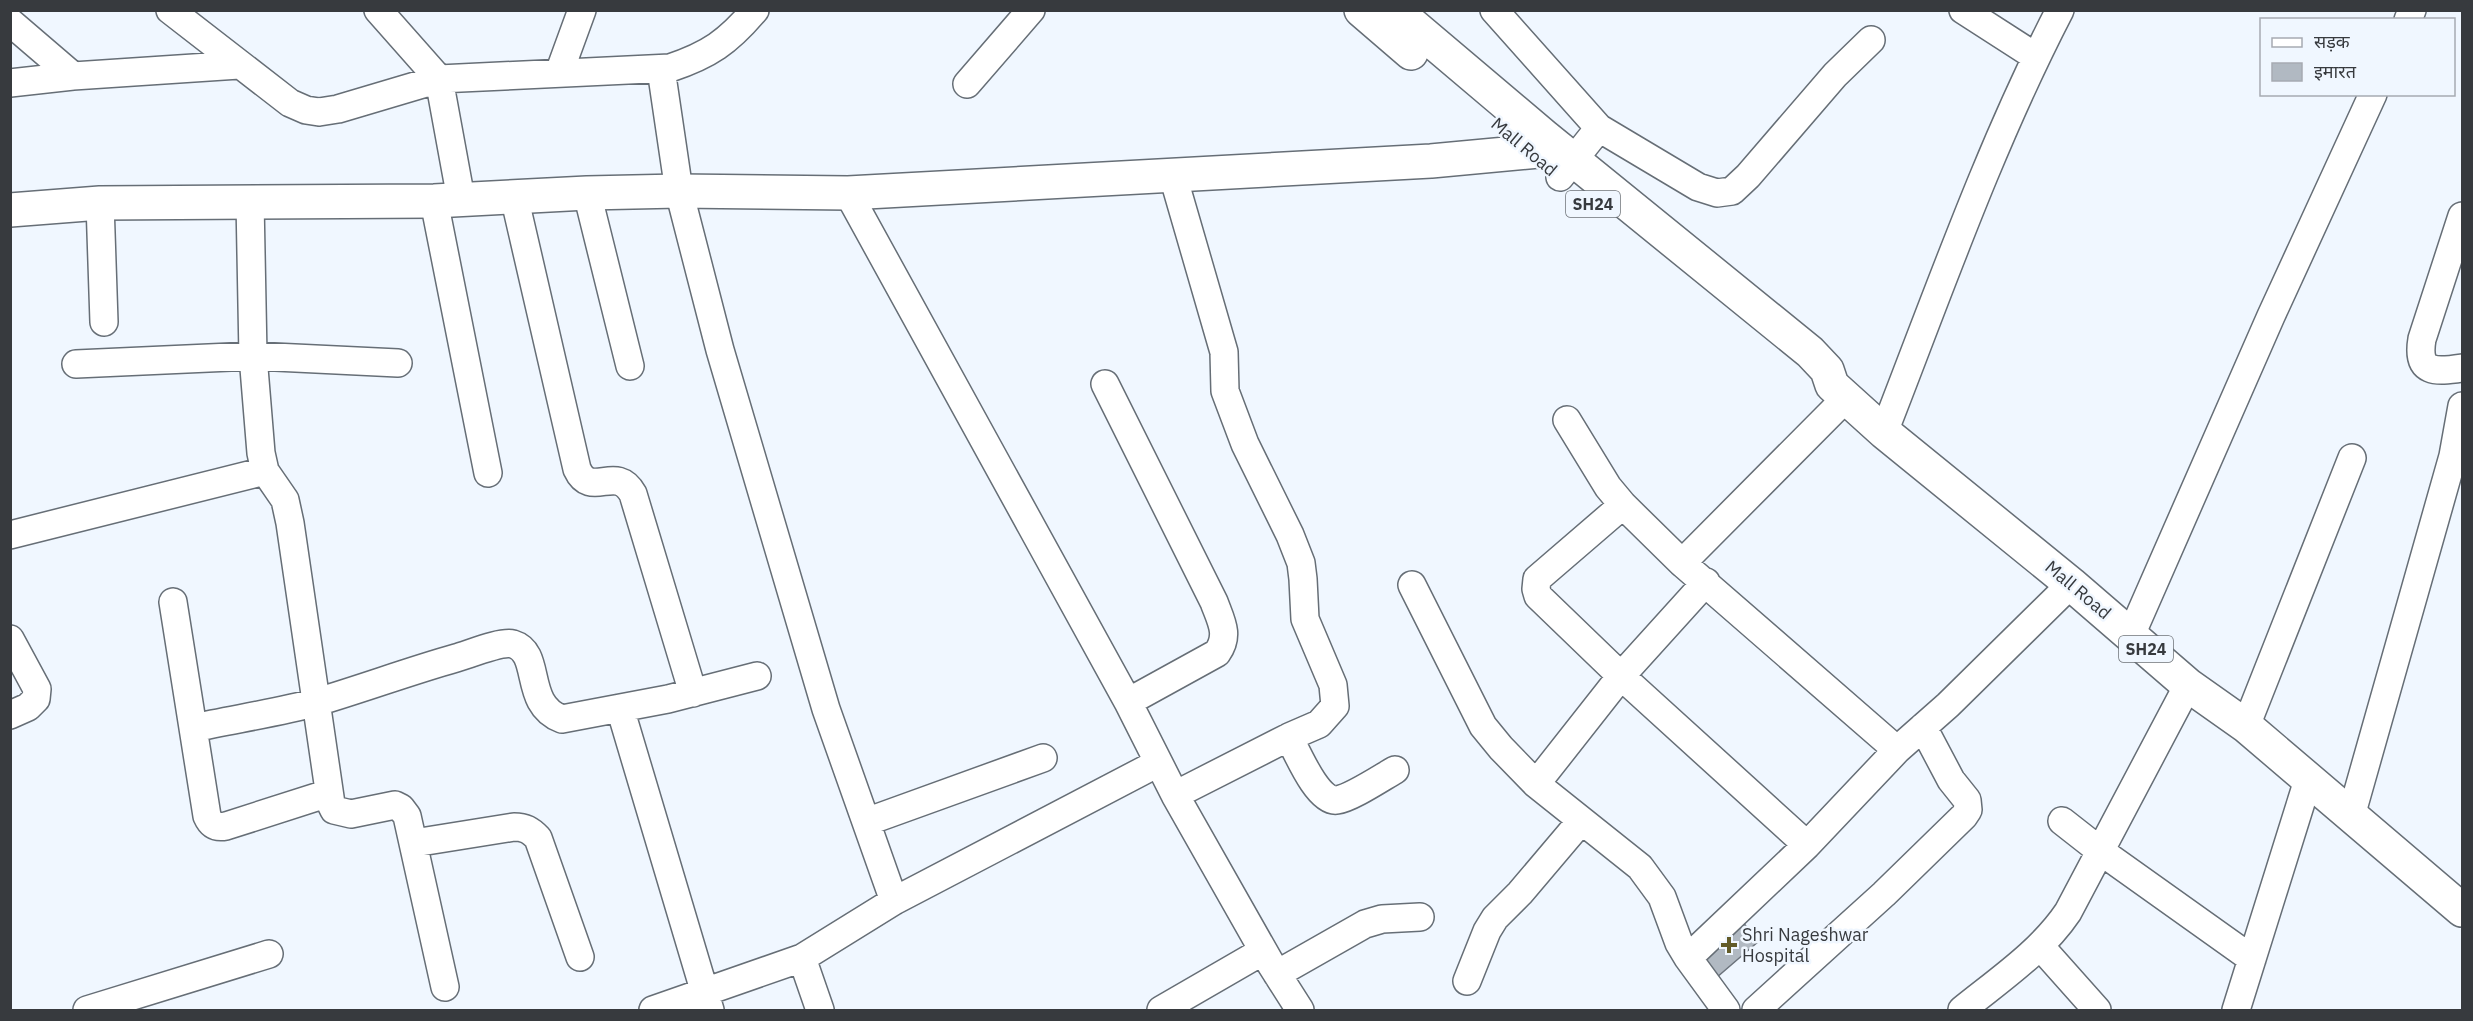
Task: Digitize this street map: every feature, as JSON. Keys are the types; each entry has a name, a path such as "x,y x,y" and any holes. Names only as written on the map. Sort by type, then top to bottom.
{"main road":[{"name":"Mall Road","path":"1361,10 1556,159"},
{"name":"Mall Road","path":"1395,10 1556,159 1798,370 1816,384 1839,392 1884,432 2071,584 2188,685 2246,726 2463,910"},
{"path":"10,210 100,202 448,200 679,191 848,193 1431,161 1556,159"}],"street":[{"path":"170,10 290,103 306,110 319,112 338,109 439,79 670,68 696,60 714,49 734,35 755,10"},
{"path":"378,10 439,79 448,200 488,473"},
{"path":"559,73 582,10"},
{"path":"967,84 1031,10"},
{"path":"1494,10 1599,128 1698,187 1717,193 1732,191 1748,176 1835,75 1871,40"},
{"path":"1963,10 2036,57"},
{"path":"1884,432 1973,205 2036,57 2060,10"},
{"path":"10,22 73,76"},
{"path":"10,83 73,76 239,65"},
{"path":"661,69 679,191 720,350 826,709 894,901"},
{"path":"2131,635 2271,316 2372,96"},
{"path":"1556,159 1599,128"},
{"path":"1173,176 1224,352 1225,391 1245,444 1290,535 1301,563 1305,620 1333,685 1335,706 1319,724 1288,736 1175,795"},
{"path":"587,193 630,366"},
{"path":"848,193 1128,702 1175,795 1263,951 1300,1011"},
{"path":"514,196 577,469 580,475 594,483 620,480 628,484 633,494 693,693"},
{"path":"250,201 253,357 261,453 265,471 285,500 290,524 334,810 351,814 394,805 401,808 407,816 445,987"},
{"path":"100,202 104,322"},
{"path":"2463,216 2422,339 2420,353 2423,362 2431,369 2441,371 2463,368"},
{"path":"76,364 253,357 398,363"},
{"path":"1105,384 1214,602 1223,626 1224,642 1217,653 1128,702"},
{"path":"1682,563 1839,392"},
{"path":"2351,816 2458,458 2463,406"},
{"path":"1567,420 1608,487 1623,505 1682,563 1897,750"},
{"path":"2246,726 2352,458"},
{"path":"10,535 265,471"},
{"path":"1623,505 1537,579 1538,596 1621,676 1807,845"},
{"path":"1536,784 1621,676 1706,582"},
{"path":"1688,958 1807,845 1897,750 1948,705 2071,584"},
{"path":"1412,585 1483,726 1536,784 1646,873 1662,897 1679,943 1726,1011"},
{"path":"173,602 207,816 210,823 219,827 330,793"},
{"path":"10,639 37,689 36,699 28,707 10,715"},
{"path":"193,728 316,702 413,670 504,644 511,644 527,653 539,698 544,708 552,715 562,719 693,693 757,676"},
{"path":"1962,1011 2040,946 2057,928 2068,912 2188,685"},
{"path":"620,708 707,1001"},
{"path":"1756,1011 1852,924 1968,810 1967,800 1951,780 1923,727"},
{"path":"1288,736 1316,786 1329,800 1345,797 1395,770"},
{"path":"866,822 1043,758"},
{"path":"653,1011 707,1001 802,958 894,901 1158,764"},
{"path":"2236,1011 2308,780"},
{"path":"1467,981 1486,930 1581,821"},
{"path":"2062,821 2252,959"},
{"path":"414,843 514,827 524,827 531,831 538,838 580,957"},
{"path":"1277,974 1365,924 1382,919 1420,917"},
{"path":"2040,946 2097,1011"},
{"path":"1161,1011 1263,951"},
{"path":"87,1011 269,954"},
{"path":"802,958 820,1011"}],"building":[{"path":"1739,918 1759,941 1716,978 1696,955"}],"place":[{"name":"Shri Nageshwar Hospital","path":"1729,945"}]}
